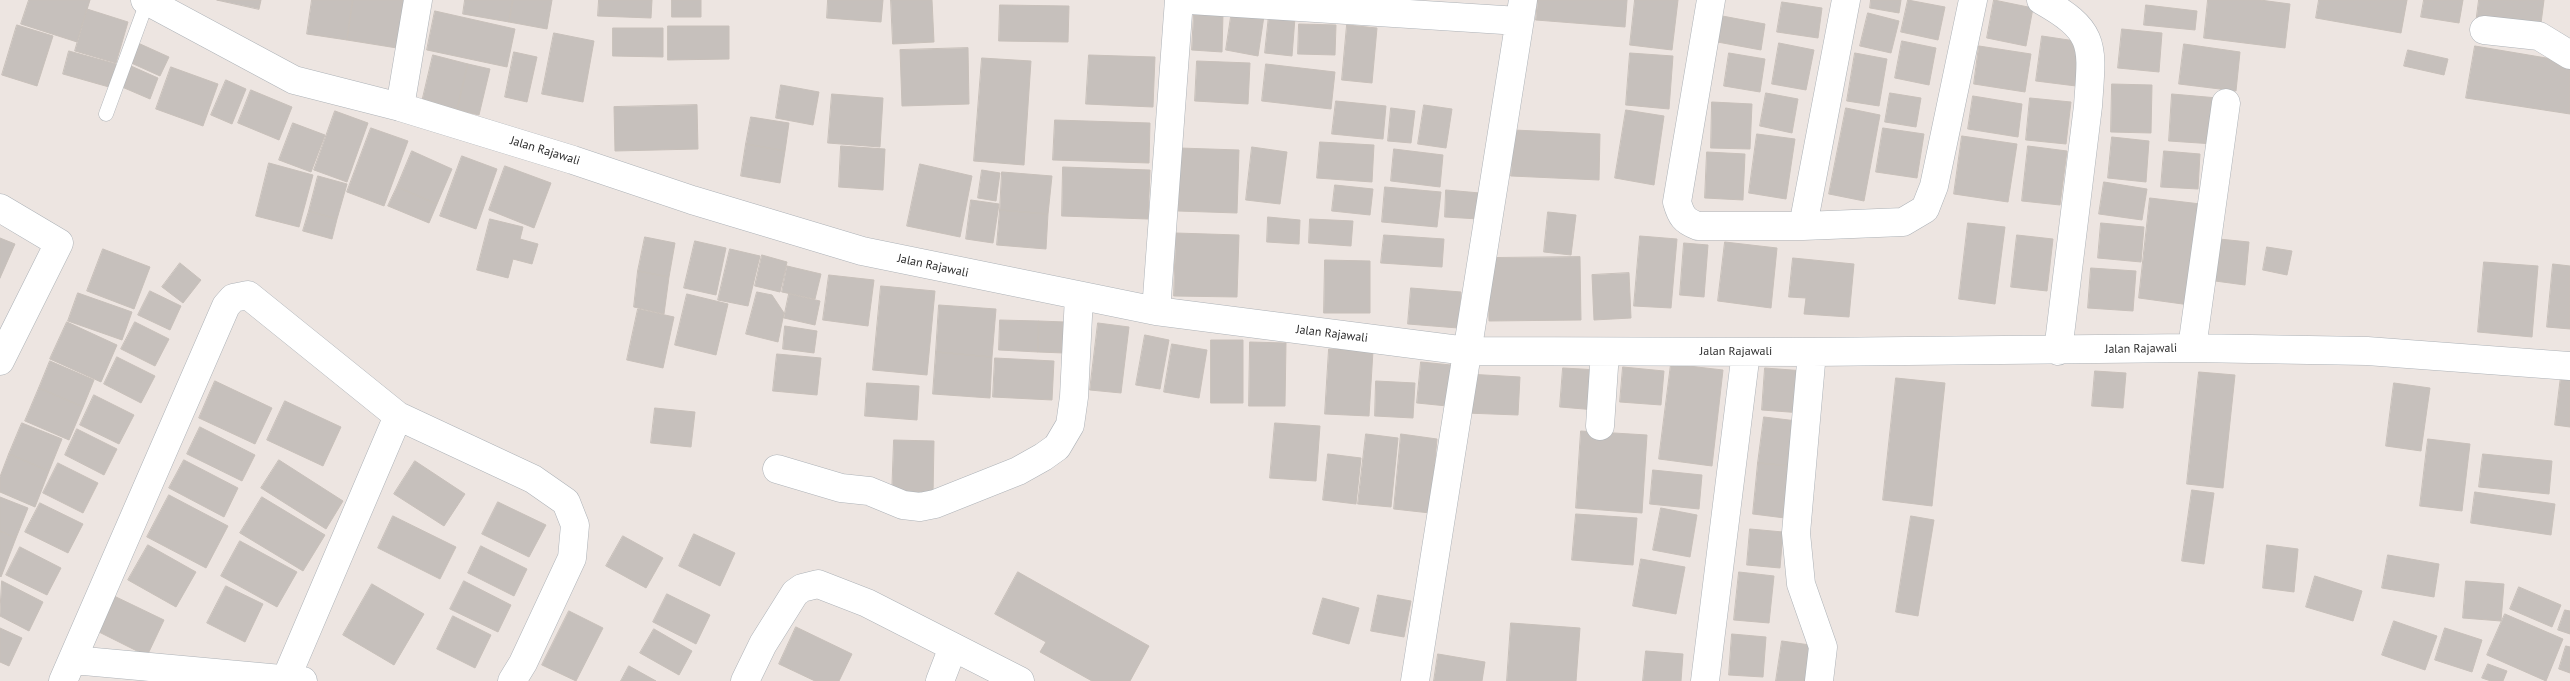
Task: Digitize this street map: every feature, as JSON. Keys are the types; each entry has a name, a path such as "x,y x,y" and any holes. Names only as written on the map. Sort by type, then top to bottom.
{"street":[{"path":"400,107 418,0"},
{"path":"1156,311 1179,0"},
{"path":"1190,0 1521,11 1415,681"},
{"path":"1711,0 1677,202 1681,216 1686,222 1698,226 1803,226 1903,222 1925,209 1934,186 1973,0"},
{"path":"1803,226 1846,0"},
{"path":"2041,0 2068,15 2081,29 2088,43 2091,65 2088,106 2058,350"},
{"name":"Jalan Rajawali","path":"152,2 294,80 400,107 573,160 692,200 862,251 1156,311 1467,351 1812,352 2192,348 2367,351 2570,366"},
{"path":"2484,30 2539,36 2570,55"},
{"path":"2192,348 2226,103"},
{"path":"0,208 60,243 0,362"},
{"path":"398,416 291,680 68,671 226,306 233,298 248,295 398,416 533,479 566,502 575,525 572,558 524,663 512,681"},
{"path":"777,469 841,488 869,491 903,505 920,507 942,501 1018,470 1043,457 1057,448 1070,424 1079,296"},
{"path":"1600,426 1605,352"},
{"path":"1705,681 1746,352"},
{"path":"1812,352 1796,533 1801,584 1823,647 1819,681"},
{"path":"745,681 763,644 794,593 802,588 818,584 867,603 1020,681"},
{"path":"940,681 954,647"}],"lane":[{"path":"106,114 152,2"}],"building":[{"path":"29,0 90,0 77,42 21,24"},
{"path":"217,0 261,0 259,9"},
{"path":"312,0 353,0 347,40 307,34"},
{"path":"353,0 404,0 397,48 347,40"},
{"path":"465,0 513,0 509,22 463,14"},
{"path":"513,0 552,0 547,29 509,22"},
{"path":"599,0 652,0 651,18 598,16"},
{"path":"672,0 701,0 701,17 672,17"},
{"path":"828,0 883,0 881,22 827,18"},
{"path":"891,0 932,0 934,42 893,44"},
{"path":"1538,0 1627,0 1625,27 1536,20"},
{"path":"1635,0 1678,0 1672,50 1630,45"},
{"path":"1871,0 1901,0 1899,13 1870,8"},
{"path":"1908,0 1945,7 1938,40 1901,32"},
{"path":"1994,0 2033,8 2026,46 1987,38"},
{"path":"2208,0 2260,0 2290,4 2285,48 2204,38"},
{"path":"2319,0 2407,0 2401,33 2316,18"},
{"path":"2424,0 2463,0 2459,23 2421,17"},
{"path":"2479,0 2544,0 2540,31 2476,23"},
{"path":"1782,2 1822,8 1818,38 1777,32"},
{"path":"1000,5 1069,6 1068,42 999,41"},
{"path":"2146,5 2197,11 2195,30 2144,25"},
{"path":"87,9 128,22 116,63 75,51"},
{"path":"1232,10 1264,16 1258,56 1226,50"},
{"path":"435,11 515,29 507,67 427,50"},
{"path":"1194,13 1223,14 1222,52 1192,50"},
{"path":"1868,13 1899,21 1891,53 1860,46"},
{"path":"1269,15 1295,18 1292,56 1265,53"},
{"path":"1717,15 1765,24 1761,50 1712,41"},
{"path":"1299,24 1336,25 1335,55 1298,54"},
{"path":"17,25 53,36 37,86 2,75"},
{"path":"1347,25 1377,28 1372,83 1342,80"},
{"path":"668,26 729,26 729,59 668,60"},
{"path":"613,28 663,28 663,57 613,56"},
{"path":"2122,29 2162,33 2159,72 2118,68"},
{"path":"554,33 594,41 583,102 542,94"},
{"path":"2042,36 2082,42 2076,86 2036,81"},
{"path":"1902,41 1936,48 1929,85 1895,78"},
{"path":"138,43 169,57 160,76 129,62"},
{"path":"1779,43 1814,50 1806,90 1772,84"},
{"path":"2184,44 2240,52 2236,91 2179,84"},
{"path":"1979,46 2031,54 2025,92 1974,84"},
{"path":"2475,46 2570,62 2570,114 2466,98"},
{"path":"968,48 969,104 902,106 900,50"},
{"path":"2408,50 2448,59 2444,75 2404,66"},
{"path":"69,51 116,64 109,87 63,74"},
{"path":"514,52 537,57 527,102 505,97"},
{"path":"1630,53 1673,56 1669,109 1626,105"},
{"path":"1729,53 1765,59 1760,92 1724,86"},
{"path":"1855,53 1887,59 1879,106 1847,101"},
{"path":"433,55 468,64 457,110 422,102"},
{"path":"1089,55 1155,57 1153,107 1086,104"},
{"path":"982,58 1031,61 1024,165 974,161"},
{"path":"1197,61 1250,63 1248,104 1195,101"},
{"path":"468,64 490,69 479,115 457,110"},
{"path":"1266,64 1335,72 1331,109 1262,101"},
{"path":"131,66 158,78 150,99 122,87"},
{"path":"171,67 218,84 203,126 156,109"},
{"path":"226,80 246,89 232,124 211,115"},
{"path":"2112,84 2152,85 2151,133 2111,132"},
{"path":"781,85 819,92 813,125 776,118"},
{"path":"251,90 292,107 279,140 238,123"},
{"path":"1766,93 1798,99 1792,133 1760,126"},
{"path":"1890,93 1921,98 1916,127 1885,122"},
{"path":"832,94 883,98 880,147 828,143"},
{"path":"2172,94 2218,98 2214,144 2169,141"},
{"path":"1973,96 2022,104 2018,137 1968,129"},
{"path":"2030,98 2071,102 2066,144 2026,140"},
{"path":"1336,101 1386,106 1383,139 1332,134"},
{"path":"1712,102 1752,104 1750,149 1711,148"},
{"path":"697,105 698,149 615,151 614,107"},
{"path":"1424,105 1452,109 1446,148 1418,144"},
{"path":"1391,108 1415,111 1411,143 1388,141"},
{"path":"1846,108 1880,115 1864,201 1829,194"},
{"path":"1626,110 1664,116 1654,185 1615,178"},
{"path":"335,111 368,123 347,182 314,170"},
{"path":"751,117 789,123 785,151 746,144"},
{"path":"1055,120 1150,123 1149,163 1053,160"},
{"path":"293,123 325,135 311,172 279,160"},
{"path":"371,128 408,141 384,206 347,192"},
{"path":"1883,128 1924,134 1917,178 1876,172"},
{"path":"1514,130 1600,134 1599,180 1511,176"},
{"path":"1757,134 1795,139 1786,199 1749,193"},
{"path":"1962,136 2017,144 2008,202 1954,194"},
{"path":"2112,137 2149,141 2146,182 2108,178"},
{"path":"1320,142 1374,145 1372,182 1317,178"},
{"path":"746,144 785,151 780,183 741,176"},
{"path":"841,146 885,149 883,190 839,187"},
{"path":"2028,146 2067,151 2060,205 2022,201"},
{"path":"1252,147 1287,152 1280,204 1246,200"},
{"path":"1180,148 1239,150 1237,213 1178,211"},
{"path":"1394,149 1443,155 1440,187 1391,181"},
{"path":"412,151 452,169 437,204 397,187"},
{"path":"2164,151 2200,154 2198,189 2161,187"},
{"path":"1707,152 1745,154 1743,200 1705,198"},
{"path":"462,156 497,169 476,229 440,216"},
{"path":"269,163 313,175 299,227 256,216"},
{"path":"920,164 972,176 960,237 907,226"},
{"path":"505,166 551,183 534,228 489,210"},
{"path":"1063,167 1150,170 1148,219 1062,216"},
{"path":"982,170 1000,173 996,201 978,198"},
{"path":"1002,172 1052,176 1048,214 1000,210"},
{"path":"318,176 347,184 337,219 309,211"},
{"path":"2104,182 2147,189 2142,220 2099,214"},
{"path":"1335,185 1373,189 1370,215 1332,211"},
{"path":"397,187 437,204 429,223 388,206"},
{"path":"1385,187 1441,192 1437,227 1382,222"},
{"path":"1446,190 1480,193 1479,219 1445,217"},
{"path":"2150,198 2209,205 2197,306 2139,298"},
{"path":"971,200 999,204 993,243 966,239"},
{"path":"1000,210 1048,214 1046,249 997,245"},
{"path":"309,211 337,219 332,239 303,231"},
{"path":"1548,212 1576,215 1571,255 1544,252"},
{"path":"1268,217 1300,220 1299,244 1267,242"},
{"path":"490,219 523,227 520,239 538,244 532,264 513,259 508,278 477,270"},
{"path":"1310,219 1353,221 1351,246 1309,243"},
{"path":"1968,223 2005,227 1995,304 1959,299"},
{"path":"2101,223 2144,227 2141,262 2098,258"},
{"path":"1176,233 1239,235 1237,297 1174,296"},
{"path":"1384,235 1444,239 1442,267 1381,263"},
{"path":"2017,235 2053,239 2047,291 2011,287"},
{"path":"1640,236 1677,239 1671,308 1634,306"},
{"path":"645,237 675,243 669,277 638,271"},
{"path":"0,238 15,244 0,278"},
{"path":"2219,239 2249,242 2245,285 2215,281"},
{"path":"695,241 726,248 716,295 684,288"},
{"path":"1725,242 1777,248 1771,308 1718,301"},
{"path":"1684,243 1708,245 1704,297 1680,295"},
{"path":"2267,247 2292,251 2287,275 2263,270"},
{"path":"103,249 150,267 134,309 87,291"},
{"path":"730,249 760,256 748,306 718,300"},
{"path":"762,255 787,262 780,292 755,286"},
{"path":"1580,257 1581,320 1489,321 1488,258"},
{"path":"1793,258 1854,264 1849,317 1804,314 1806,298 1789,297"},
{"path":"1325,260 1370,261 1370,313 1324,313"},
{"path":"2484,262 2538,266 2532,337 2478,332"},
{"path":"180,263 201,280 183,303 162,287"},
{"path":"2553,264 2570,266 2570,329 2547,327"},
{"path":"787,266 821,274 815,299 782,292"},
{"path":"2091,268 2136,271 2133,311 2088,308"},
{"path":"638,271 669,277 664,314 634,307"},
{"path":"1629,273 1631,318 1594,320 1592,275"},
{"path":"829,275 874,280 868,326 823,320"},
{"path":"881,286 935,291 927,375 873,370"},
{"path":"1411,288 1461,292 1458,328 1408,324"},
{"path":"150,291 181,306 170,330 138,315"},
{"path":"757,292 772,295 784,313 778,342 746,334"},
{"path":"78,293 132,312 122,340 68,321"},
{"path":"687,294 728,304 716,355 675,345"},
{"path":"789,294 820,301 815,325 784,318"},
{"path":"939,305 996,309 992,357 936,352"},
{"path":"638,309 674,317 663,368 627,360"},
{"path":"1000,320 1039,321 1038,352 999,350"},
{"path":"1039,321 1065,322 1064,353 1038,352"},
{"path":"67,322 117,345 101,382 50,359"},
{"path":"135,322 169,339 155,366 121,349"},
{"path":"1098,323 1129,327 1121,393 1090,390"},
{"path":"785,326 817,331 814,353 783,349"},
{"path":"1145,335 1169,340 1160,389 1136,385"},
{"path":"1211,340 1243,340 1243,403 1211,403"},
{"path":"1250,342 1286,343 1285,406 1249,406"},
{"path":"1172,344 1207,350 1199,398 1164,392"},
{"path":"1329,349 1373,351 1369,416 1325,414"},
{"path":"936,352 992,357 990,398 933,394"},
{"path":"777,354 821,358 817,395 773,391"},
{"path":"117,357 155,376 141,403 104,384"},
{"path":"995,358 1054,361 1052,400 993,397"},
{"path":"50,361 94,380 83,407 39,388"},
{"path":"1421,362 1451,365 1447,406 1417,403"},
{"path":"1671,364 1723,370 1712,466 1659,459"},
{"path":"1623,367 1664,371 1661,405 1620,402"},
{"path":"1563,368 1599,370 1596,410 1560,407"},
{"path":"1765,368 1805,371 1802,413 1762,410"},
{"path":"2095,371 2126,373 2123,408 2092,406"},
{"path":"2199,372 2235,375 2223,488 2187,484"},
{"path":"1467,374 1520,377 1518,415 1466,413"},
{"path":"2561,376 2570,377 2570,427 2555,425"},
{"path":"1896,378 1945,383 1932,506 1883,500"},
{"path":"215,381 272,408 255,444 199,418"},
{"path":"1376,381 1415,383 1413,418 1375,416"},
{"path":"867,383 919,386 917,420 865,416"},
{"path":"2394,383 2430,388 2421,451 2386,446"},
{"path":"39,388 83,407 69,440 25,421"},
{"path":"94,395 134,415 119,444 80,425"},
{"path":"285,401 341,427 323,466 267,440"},
{"path":"655,408 695,412 691,447 651,443"},
{"path":"1764,417 1797,421 1792,466 1758,463"},
{"path":"22,423 62,439 49,471 9,454"},
{"path":"1275,423 1320,426 1316,481 1270,478"},
{"path":"200,427 255,455 242,481 187,454"},
{"path":"77,429 117,449 104,475 65,455"},
{"path":"1581,431 1647,435 1642,513 1576,508"},
{"path":"1366,434 1398,438 1391,507 1358,504"},
{"path":"1401,434 1437,439 1430,513 1394,509"},
{"path":"2428,439 2470,444 2462,511 2420,506"},
{"path":"894,440 934,441 933,496 892,496"},
{"path":"9,454 49,471 35,507 0,492 0,477"},
{"path":"1328,454 1361,458 1356,504 1323,500"},
{"path":"2483,454 2552,461 2549,494 2479,487"},
{"path":"184,460 238,488 224,517 169,488"},
{"path":"279,460 343,501 326,529 261,488"},
{"path":"415,461 465,494 444,526 394,494"},
{"path":"58,463 98,483 83,513 43,493"},
{"path":"1758,463 1792,466 1785,518 1753,514"},
{"path":"1653,470 1702,475 1699,509 1650,504"},
{"path":"2192,490 2214,493 2204,564 2182,561"},
{"path":"2475,492 2555,504 2551,535 2471,523"},
{"path":"169,495 228,526 206,568 147,537"},
{"path":"0,497 28,508 16,538 0,531"},
{"path":"262,497 325,535 303,571 240,533"},
{"path":"498,502 546,525 529,557 482,534"},
{"path":"40,503 83,524 68,553 25,532"},
{"path":"1661,508 1697,515 1690,557 1653,550"},
{"path":"1576,514 1637,518 1633,565 1572,560"},
{"path":"393,516 456,547 440,579 378,548"},
{"path":"1911,516 1934,520 1918,616 1896,612"},
{"path":"1750,529 1783,532 1780,568 1747,565"},
{"path":"0,531 16,538 1,577 0,576"},
{"path":"694,534 735,553 720,586 679,566"},
{"path":"623,536 663,558 646,588 606,566"},
{"path":"240,541 297,572 277,607 221,576"},
{"path":"148,545 196,572 176,607 128,580"},
{"path":"2267,545 2298,549 2294,592 2263,588"},
{"path":"481,546 527,569 514,596 468,573"},
{"path":"20,547 61,568 47,595 6,575"},
{"path":"2388,555 2439,564 2434,597 2382,588"},
{"path":"1641,559 1685,567 1676,614 1633,606"},
{"path":"1018,572 1149,646 1130,681 1092,681 1040,652 1046,642 995,614"},
{"path":"1739,572 1774,576 1769,623 1734,620"},
{"path":"2315,576 2362,591 2353,621 2306,607"},
{"path":"2,581 43,602 29,631 0,616"},
{"path":"464,581 511,605 498,632 450,609"},
{"path":"2466,581 2504,584 2501,621 2463,618"},
{"path":"372,584 424,614 394,665 343,635"},
{"path":"226,586 263,604 245,642 207,623"},
{"path":"2519,587 2561,605 2552,627 2510,609"},
{"path":"667,594 710,615 696,644 653,622"},
{"path":"112,595 164,620 147,656 95,630"},
{"path":"1378,595 1411,601 1404,637 1371,631"},
{"path":"1323,598 1359,608 1349,644 1313,634"},
{"path":"2565,610 2570,611 2570,634 2558,630"},
{"path":"569,611 603,628 576,681 542,665"},
{"path":"2505,614 2563,639 2546,681 2487,655"},
{"path":"453,616 491,635 475,668 437,649"},
{"path":"2394,621 2437,636 2425,670 2382,655"},
{"path":"1511,623 1580,628 1576,681 1507,681"},
{"path":"796,627 852,654 839,681 815,681 779,664"},
{"path":"0,628 22,638 9,666 0,662"},
{"path":"2445,628 2482,640 2472,672 2435,660"},
{"path":"654,629 692,651 679,675 640,653"},
{"path":"1732,634 1766,637 1763,677 1729,675"},
{"path":"1782,641 1817,646 1811,681 1776,681"},
{"path":"2566,646 2570,647 2570,673 2559,669"},
{"path":"1646,651 1683,654 1681,681 1643,681"},
{"path":"1438,654 1485,662 1482,681 1434,681"},
{"path":"2488,664 2507,671 2503,681 2491,681 2482,678"},
{"path":"629,666 656,681 621,681"}]}
